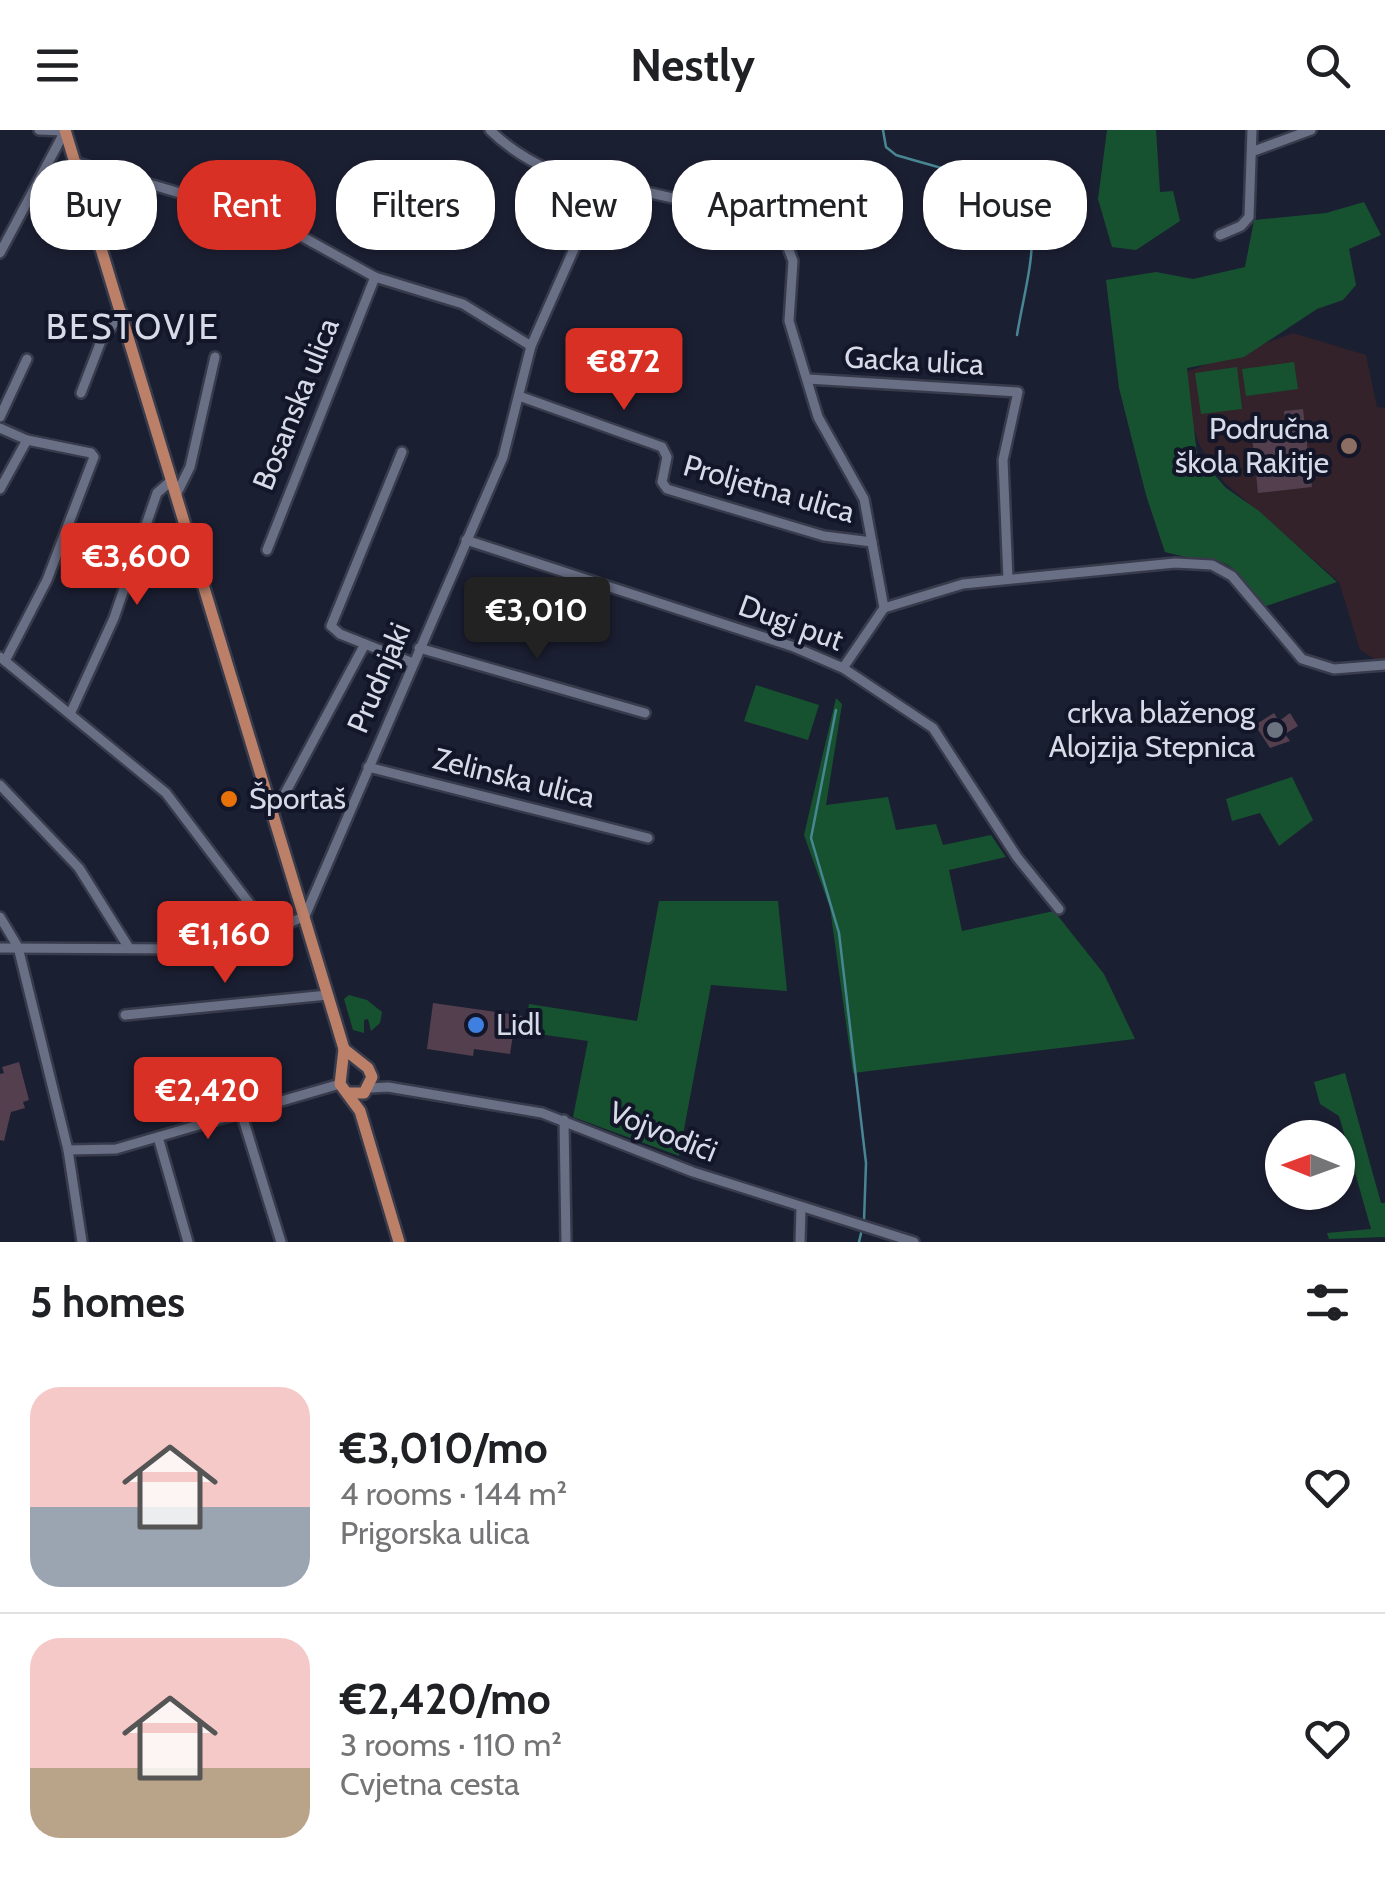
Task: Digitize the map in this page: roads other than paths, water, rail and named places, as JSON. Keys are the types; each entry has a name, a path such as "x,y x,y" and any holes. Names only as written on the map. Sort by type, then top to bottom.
{"main road":[{"path":"65,130 73,160"},
{"path":"102,250 344,1049 344,1089 360,1111 399,1242"},
{"path":"344,1049 360,1063 368,1086 360,1111"},
{"path":"343,1069 360,1063"},
{"path":"344,1089 368,1086"}],"street":[{"path":"0,254 65,130 40,130"},
{"path":"490,130 535,160"},
{"path":"1220,235 1240,226 1249,216 1252,130"},
{"path":"1254,151 1311,130"},
{"path":"157,186 272,220 375,277 464,304 531,346"},
{"path":"652,194 775,224 793,261 789,321 818,416 864,499 884,608"},
{"name":"Prudnjaki","path":"305,916 503,457 531,346 574,250"},
{"name":"Bosanska ulica","path":"266,550 375,277"},
{"path":"81,393 102,341 122,312"},
{"path":"176,495 184,485 194,452 215,357"},
{"path":"0,417 27,359"},
{"name":"Gacka ulica","path":"808,380 1018,392 1003,460 1008,578"},
{"name":"Proljetna ulica","path":"519,396 662,448 667,457 662,473 667,488 824,536 872,542"},
{"path":"0,428 27,440 91,453 94,457 48,580 2,659 166,793 272,932"},
{"path":"0,489 27,440"},
{"path":"402,452 331,621 333,630 412,663"},
{"path":"70,712 114,618 157,493 172,480"},
{"name":"Dugi put","path":"466,540 794,647 842,668 933,728 1017,857 1059,909"},
{"path":"842,668 884,608 963,584 1175,563 1212,565 1232,576 1302,658 1334,669 1385,665"},
{"path":"272,810 284,796 365,644"},
{"path":"419,648 644,713"},
{"name":"Zelinska ulica","path":"368,766 648,838"},
{"path":"0,785 79,868 128,948"},
{"path":"0,948 128,948 248,942 305,916"},
{"path":"0,917 18,947 68,1150 82,1242"},
{"path":"125,1015 328,995"},
{"name":"Vojvodići","path":"368,1086 520,1108 564,1120 693,1172 914,1242"},
{"path":"68,1150 116,1149 242,1112 344,1089"},
{"path":"242,1112 281,1242"},
{"path":"564,1120 566,1242"},
{"path":"158,1137 188,1242"},
{"path":"800,1242 801,1208"}],"waterway":[{"path":"883,130 886,147 896,155 956,172 999,190 1027,216 1032,233 1031,258 1017,335"},
{"path":"836,710 811,838 839,933 866,1163 864,1221"},
{"path":"859,1242 862,1229"}],"place":[{"name":"Područna škola Rakitje","path":"1349,446"},
{"name":"crkva blaženog Alojzija Stepnica","path":"1275,730"},
{"name":"Športaš","path":"229,799"},
{"name":"Lidl","path":"476,1025"}],"district":[{"name":"BESTOVJE","path":"133,327"}]}
